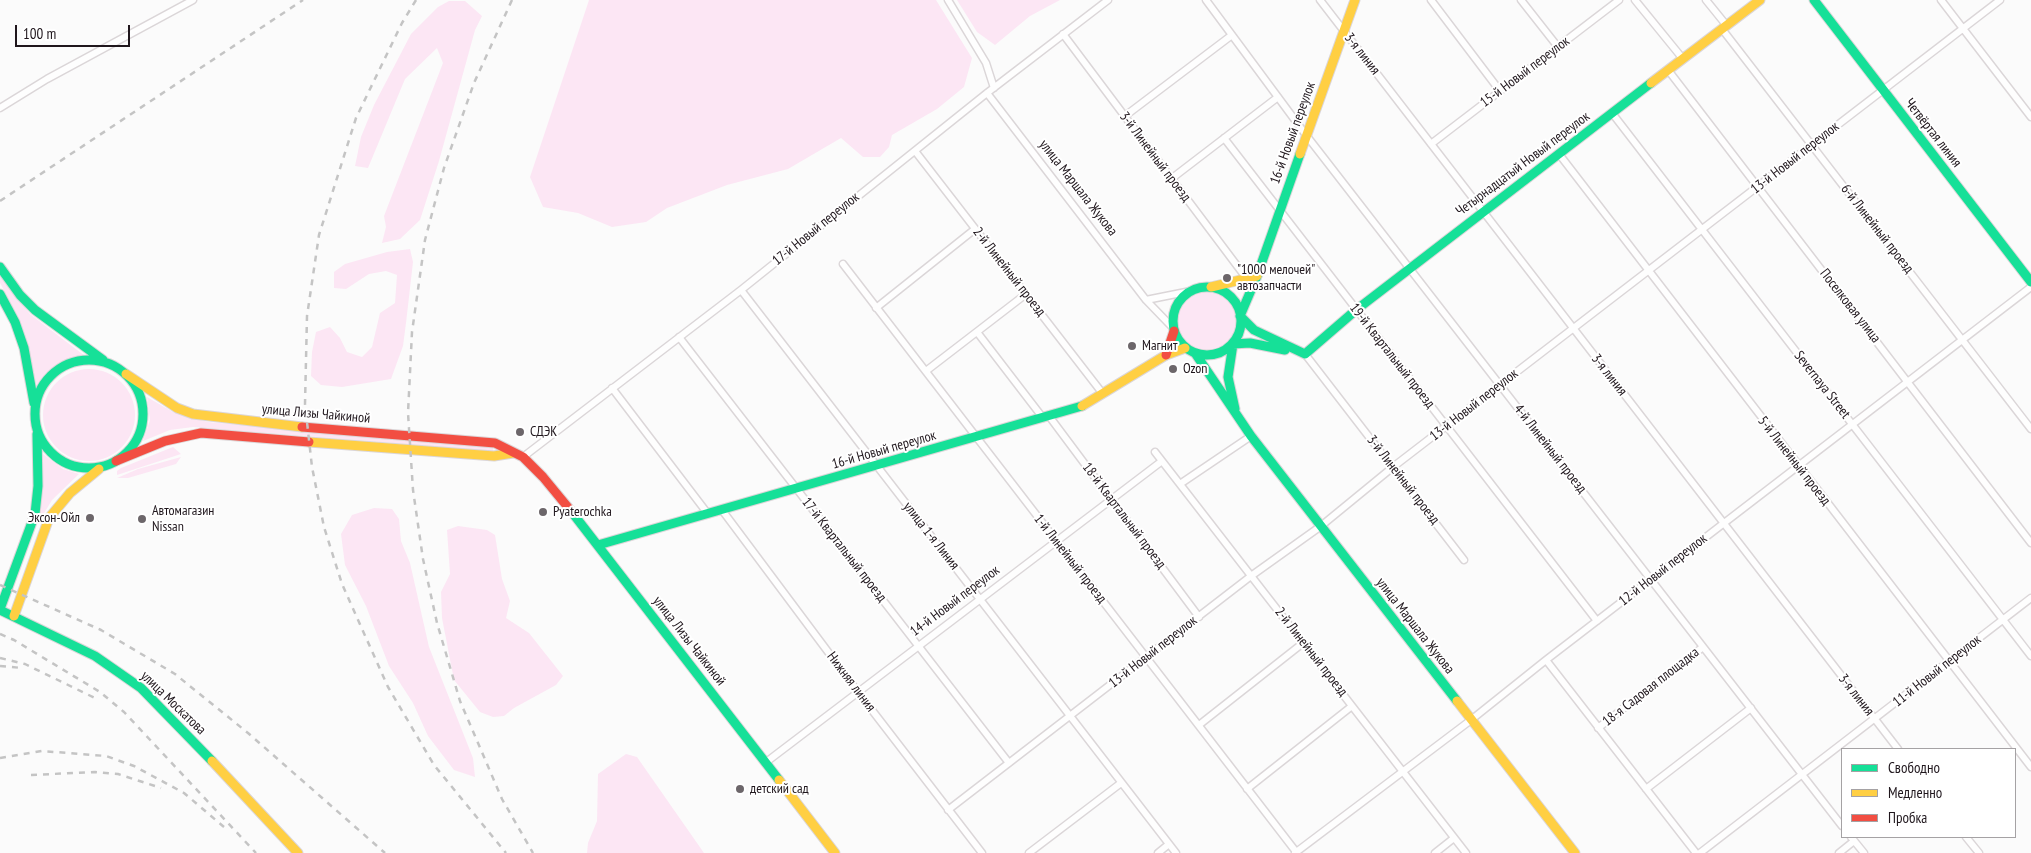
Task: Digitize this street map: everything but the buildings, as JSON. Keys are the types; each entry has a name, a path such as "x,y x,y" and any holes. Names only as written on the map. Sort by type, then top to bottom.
{"main road":[{"name":"16-й Новый переулок","path":"1240,316 1257,276 1355,0"},
{"name":"Четырнадцатый Новый переулок","path":"1305,354 1356,310 1760,0"},
{"name":"Четвёртая линия","path":"1814,0 2031,282"},
{"path":"0,267 20,295 34,310 90,352 126,374 138,392 144,413 137,441 116,462 100,468 89,469 66,464 47,449 36,428"},
{"path":"1166,355 1174,330 1173,318 1177,304 1191,291 1257,276"},
{"path":"1209,287 1220,290 1230,296 1237,305 1240,316 1240,328 1233,344"},
{"path":"0,294 15,322 24,348 35,411 38,486 35,514 0,610"},
{"path":"1240,316 1254,330 1305,354"},
{"path":"1174,330 1185,348 1195,353 1215,355 1233,344 1250,343 1305,354"},
{"name":"улица Маршала Жукова","path":"1233,344 1228,377 1236,414"},
{"name":"16-й Новый переулок","path":"598,545 977,438 1088,403 1166,355 1185,348"},
{"name":"улица Маршала Жукова","path":"1195,353 1251,436 1574,853"},
{"path":"35,411 38,396 45,382 63,367 85,360 100,361 114,366"},
{"name":"улица Лизы Чайкиной","path":"126,374 177,408 202,416 255,423 495,443 523,457 543,477 598,545 835,853"},
{"name":"улица Лизы Чайкиной","path":"116,462 170,439 201,433 494,456 513,453"},
{"path":"14,616 49,518 62,500 100,468"},
{"name":"улица Москатова","path":"0,610 95,656 141,688 158,703 298,853"}],"street":[{"path":"0,108 47,79 193,0"},
{"path":"948,0 986,63 994,88"},
{"name":"17-й Новый переулок","path":"523,457 741,290 987,93 1108,0"},
{"name":"4-й Линейный проезд","path":"1206,0 1306,135 1841,825"},
{"name":"3-я линия","path":"1320,0 1897,748"},
{"path":"1431,0 1500,91"},
{"path":"1522,0 1558,47"},
{"name":"15-й Новый переулок","path":"1431,144 1620,0"},
{"path":"1635,0 1683,59"},
{"name":"6-й Линейный проезд","path":"1706,0 1812,145 2031,429"},
{"path":"1941,0 2031,117"},
{"name":"13-й Новый переулок","path":"948,810 1251,576 1321,526 1393,467 2000,0"},
{"name":"3-й Линейный проезд","path":"1063,34 1244,275 1241,280"},
{"path":"1125,116 1232,35"},
{"name":"Поселковая улица","path":"1668,70 2031,543"},
{"name":"улица Маршала Жукова","path":"987,93 1146,300 1174,330"},
{"path":"1171,179 1278,97"},
{"name":"Severnaya Street","path":"1612,113 2031,656"},
{"name":"19-й Квартальный проезд","path":"1224,138 1597,621"},
{"name":"2-й Линейный проезд","path":"914,151 1103,394"},
{"name":"5-й Линейный проезд","path":"1559,154 1798,467 2031,767"},
{"path":"876,308 975,229"},
{"name":"1-й Линейный проезд","path":"843,264 1296,853"},
{"name":"12-й Новый переулок","path":"1296,853 2031,287"},
{"name":"улица 1-я Линия","path":"741,290 1176,853"},
{"path":"1146,300 1191,291"},
{"path":"926,372 1026,294"},
{"name":"18-й Квартальный проезд","path":"977,332 1111,500 1199,617"},
{"name":"17-й Квартальный проезд","path":"679,336 1009,763"},
{"name":"3-й Линейный проезд","path":"1305,354 1464,560"},
{"path":"612,388 708,514"},
{"path":"1180,484 1251,436"},
{"name":"2-й Линейный проезд","path":"1155,452 1466,853"},
{"name":"14-й Новый переулок","path":"765,763 1162,461"},
{"name":"Нижняя линия","path":"722,510 858,692 982,853"},
{"name":"11-й Новый переулок","path":"1700,853 2031,598"},
{"path":"1199,725 1303,643"},
{"name":"18-я Садовая площадка","path":"1598,728 1704,647"},
{"path":"1546,660 1696,853"},
{"path":"1247,789 1352,706"},
{"path":"1646,789 1751,708"},
{"path":"1029,853 1121,783"},
{"path":"1435,853 1454,838"},
{"path":"1967,838 1979,853"},
{"path":"1839,853 1853,839 1864,853"},
{"path":"1158,853 1169,844"}],"shaded area":[{"path":"589,0 936,0 972,58 964,87 937,109 892,135 889,147 880,157 863,157 841,138 788,169 727,185 667,208 646,222 612,227 578,213 543,207 530,177"},
{"path":"957,0 1060,0 1030,16 995,45 977,32"},
{"path":"449,1 465,1 482,16 475,30 439,161 420,220 400,239 382,243 386,227 384,216 443,63 437,48 405,79 368,168 355,166 361,137 374,105 411,34 438,7"},
{"path":"410,249 413,262 403,346 391,379 342,387 321,385 311,376 312,352 316,332 330,327 340,338 347,352 362,357 372,347 380,313 395,303 397,275 386,271 369,274 346,289 334,288 334,272 345,264 387,252"},
{"path":"0,274 30,314 85,356 57,365 37,387 20,320 0,283"},
{"path":"1201,292 1213,292 1228,300 1236,315 1236,327 1228,342 1213,350 1201,350 1186,342 1178,327 1178,315 1186,300"},
{"path":"89,369 106,373 121,383 131,398 135,415 131,432 121,447 106,457 89,461 72,457 57,447 47,432 43,415 47,398 57,383 72,373"},
{"path":"147,397 173,412 208,422 493,447 493,451 193,427 170,430 143,441 150,420"},
{"path":"173,447 181,454 117,475 117,471 121,468"},
{"path":"43,454 63,469 79,474 52,500 43,515 40,514"},
{"path":"181,457 176,464 128,478 117,478 138,469"},
{"path":"374,508 392,509 399,519 401,541 410,563 429,647 473,758 475,777 454,770 428,736 413,703 389,666 366,606 345,565 341,534 352,515"},
{"path":"458,526 487,530 495,535 502,579 510,601 506,618 529,633 563,676 556,685 514,708 504,716 493,717 480,712 454,680 442,618 441,592 450,574 447,530"},
{"path":"626,754 637,757 704,853 587,853 588,843 597,821 598,774"}],"railway":[{"path":"0,201 303,0"},
{"path":"416,0 402,23 356,118 319,235 307,316 305,404 312,467 324,527 342,584 388,687 434,765 506,853"},
{"path":"512,0 474,83 444,168 425,240 412,332 408,413 413,490 423,559 437,623 460,701 502,799 533,853"},
{"path":"0,585 101,630 175,674 248,733 385,853"},
{"path":"0,634 14,640 100,692 124,712 256,853"},
{"path":"0,658 25,664 99,700"},
{"path":"0,666 22,668"},
{"path":"0,758 42,751 106,756 134,766 184,793 224,827"},
{"path":"31,775 95,772 118,774 161,788"}],"traffic: fast":[{"path":"1814,0 2031,282"},
{"path":"1305,354 1356,310 1651,83"},
{"path":"1300,154 1257,276 1240,316 1254,330 1305,354"},
{"path":"0,267 20,295 35,310 103,360"},
{"path":"1207,287 1220,289 1231,297 1239,308 1241,321 1239,334 1231,345 1220,353 1207,355 1194,353 1183,345 1175,334 1173,321 1175,308 1183,297 1194,289 1207,287"},
{"path":"0,294 15,322 24,348 34,403"},
{"path":"1235,409 1228,377 1233,344 1250,343 1285,350"},
{"path":"1195,353 1251,436 1457,701"},
{"path":"89,360 110,364 127,376 139,393 143,414 139,435 127,452 110,464 89,468 68,464 51,452 39,435 35,414 39,393 51,376 68,364 89,360"},
{"path":"598,545 1082,406"},
{"path":"0,609 35,514 38,486 37,434"},
{"path":"571,511 779,780"},
{"path":"0,610 95,656 141,688 212,761"}],"traffic: slow":[{"path":"1300,154 1355,0"},
{"path":"1651,83 1760,0"},
{"path":"1211,287 1257,276"},
{"path":"1082,406 1166,355 1185,348"},
{"path":"126,374 177,408 193,414 302,427"},
{"path":"309,442 494,456 513,453"},
{"path":"14,616 49,518 70,493 99,469"},
{"path":"1457,701 1575,853"},
{"path":"212,761 298,853"},
{"path":"779,780 835,853"}],"traffic: jam":[{"path":"1166,355 1174,331"},
{"path":"302,427 495,443 523,457 543,477 571,511"},
{"path":"116,461 165,441 201,433 309,442"}],"place":[{"name":"\"1000 мелочей\" автозапчасти","path":"1227,278"},
{"name":"Магнит","path":"1132,346"},
{"name":"Ozon","path":"1173,369"},
{"name":"СДЭК","path":"520,432"},
{"name":"Pyaterochka","path":"543,512"},
{"name":"Эксон-Ойл","path":"90,518"},
{"name":"Автомагазин Nissan","path":"142,519"},
{"name":"детский сад","path":"740,789"}]}
